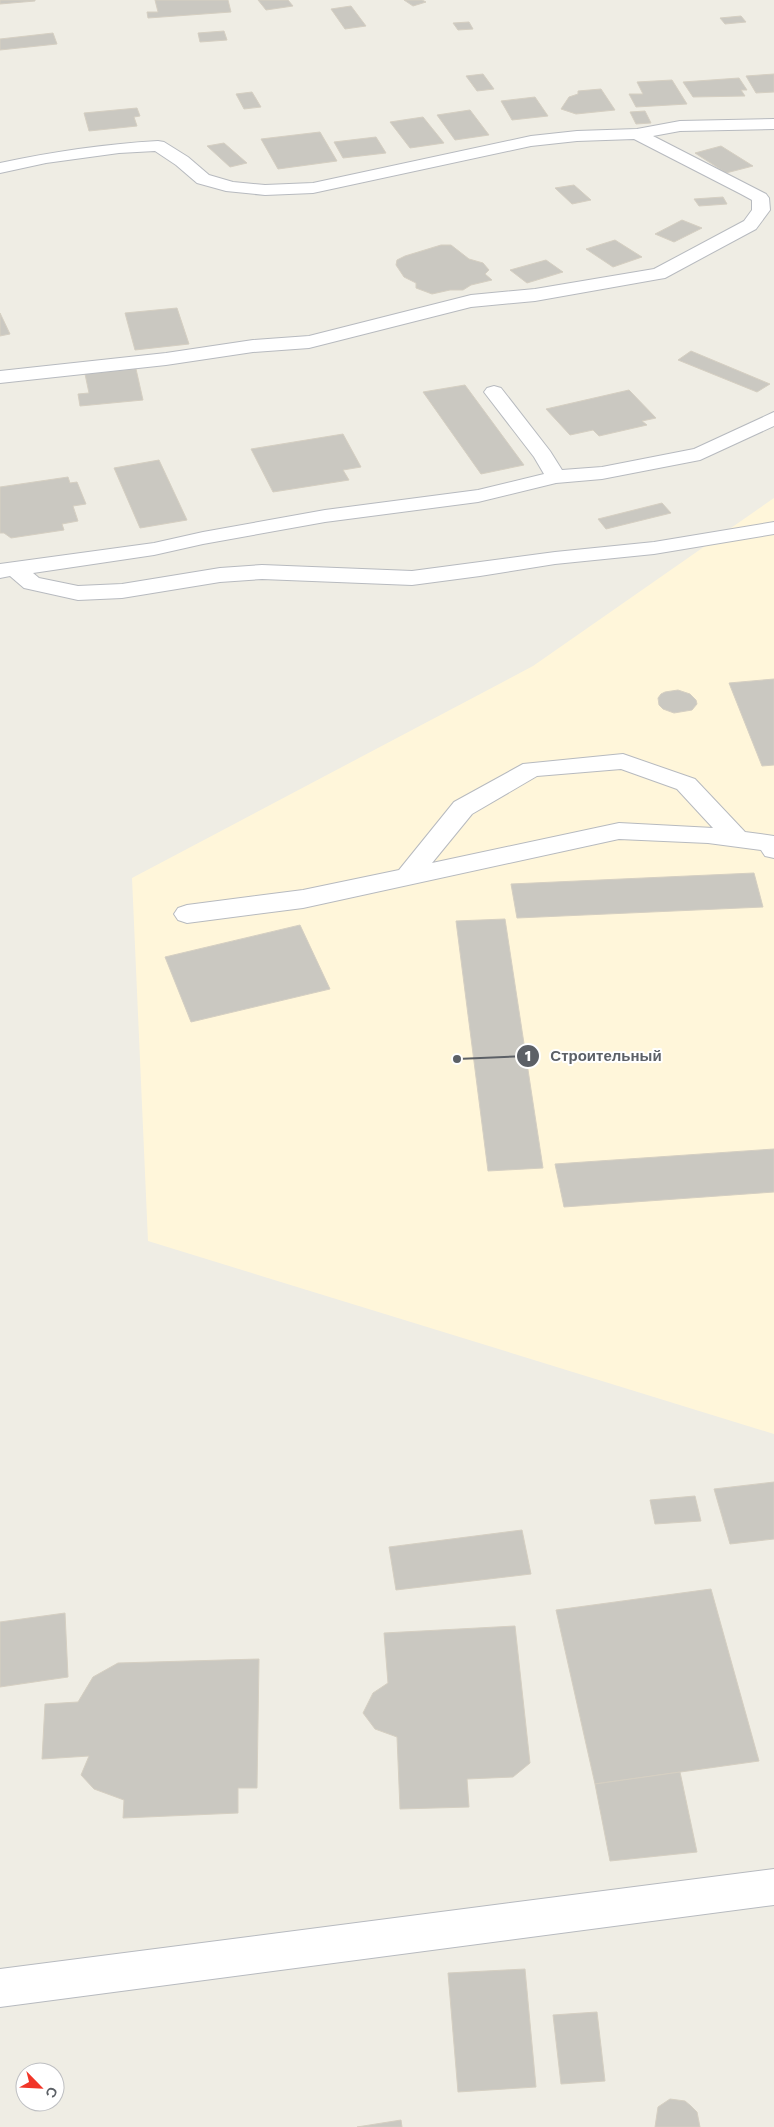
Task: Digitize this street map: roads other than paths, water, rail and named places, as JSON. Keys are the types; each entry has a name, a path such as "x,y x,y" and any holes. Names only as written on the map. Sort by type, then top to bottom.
{"street":[{"path":"0,168 46,158 110,149 158,146 203,179 232,187 265,190 313,188 531,141 577,136 637,134 680,126 774,124"},
{"path":"0,377 166,359 253,346 309,342 472,301 534,295 659,274 750,225 761,210 760,198 748,190 703,169 637,134"},
{"path":"494,392 543,455 556,477"},
{"path":"7,570 154,548 325,516 478,496 556,477 602,473 700,454 774,418"},
{"path":"7,570 32,582 78,593 122,591 220,575 262,572 412,578 555,558 654,548 774,528"},
{"path":"408,876 463,808 531,769 623,761 686,784 738,839"},
{"path":"188,914 303,899 618,831 708,835 771,843 774,850"},
{"path":"0,1988 774,1887"}],"place":[{"name":"Строительный","path":"457,1059"}]}
